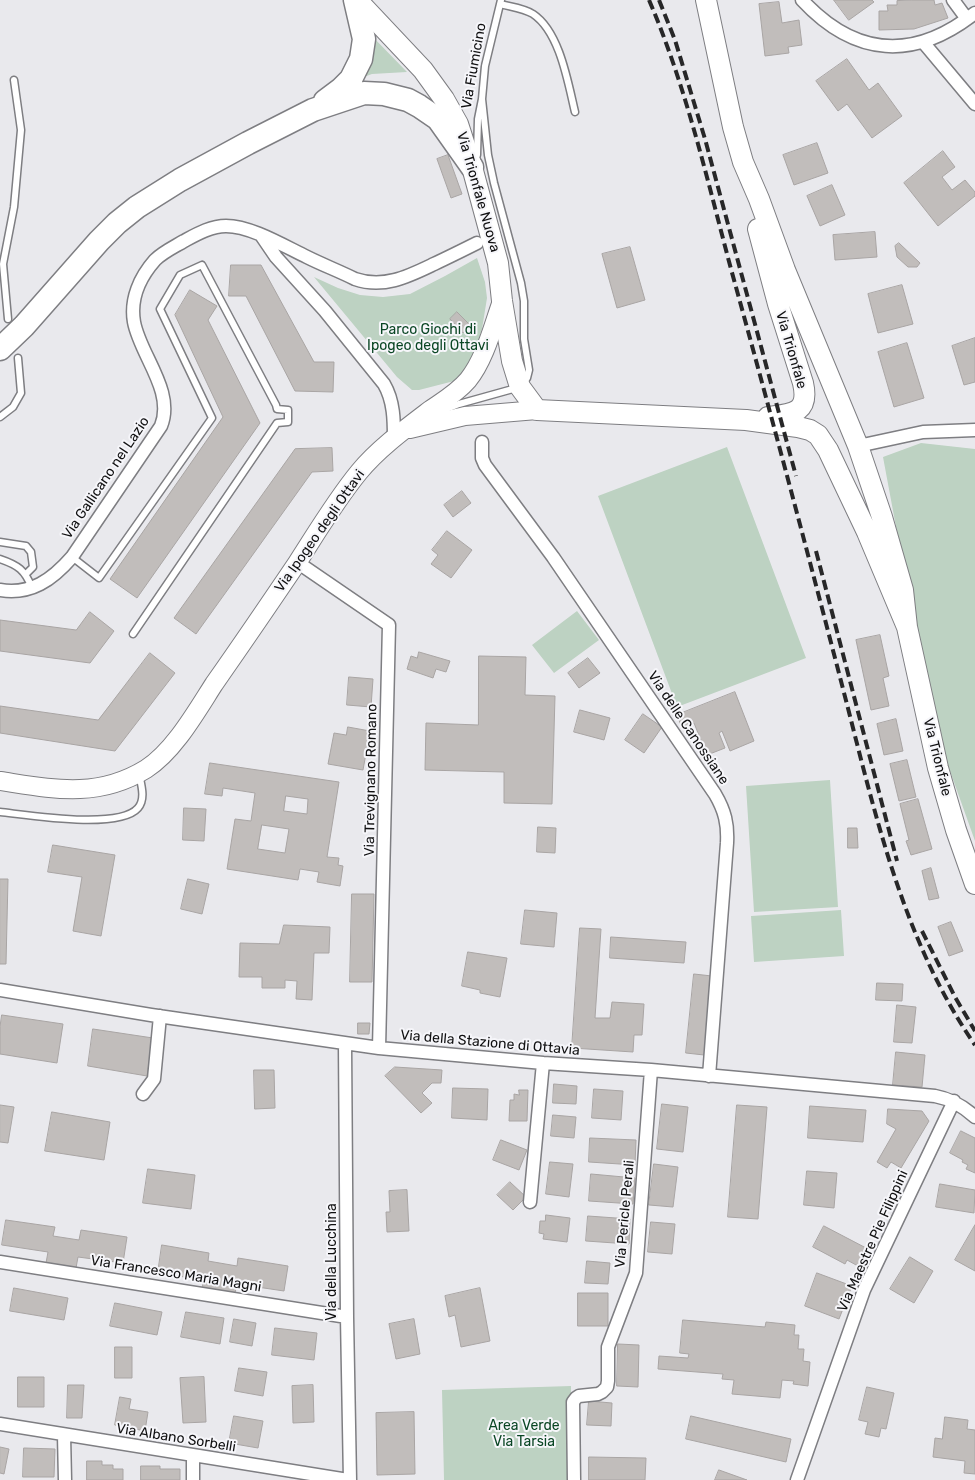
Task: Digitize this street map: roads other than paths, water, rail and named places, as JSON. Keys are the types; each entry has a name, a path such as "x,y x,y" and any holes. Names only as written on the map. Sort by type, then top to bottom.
{"highway":[{"path":"313,110 351,79 361,59 364,39 356,0"},
{"path":"6,352 99,241 137,207 180,180 313,110 364,93 384,94 408,100 438,119 472,167"}],"main road":[{"name":"Via Trionfale Nuova","path":"356,0 411,57 438,90 458,124 472,167 498,263 510,354 520,387 537,410"},
{"name":"Via Trionfale","path":"706,0 743,162 750,202 805,395 802,406 795,412 746,420"},
{"name":"Via Trionfale","path":"743,162 759,199 785,270 858,446 900,579 907,627 940,775 975,884"},
{"path":"537,410 746,420"},
{"name":"Via Trionfale","path":"746,420 807,428 820,437 867,532 907,627"}],"street":[{"path":"802,0 828,25 855,39 874,44 890,45 923,42 947,32 971,16 953,0"},
{"path":"923,42 975,104"},
{"name":"Via Gallicano nel Lazio","path":"0,590 11,592 32,588 55,574 72,557 156,434 163,420 164,397 137,333 134,320 135,299 142,277 159,256 204,231 226,226 261,235 355,279 389,282 403,279 477,243"},
{"path":"261,235 276,257 325,311 384,384 388,390 399,435 466,416 537,410"},
{"name":"Via Trionfale Nuova","path":"399,435 459,390 469,378 482,354 502,301"},
{"path":"858,446 923,432 975,430"},
{"name":"Via Ipogeo degli Ottavi","path":"0,781 60,790 94,788 114,784 139,773 163,756 175,742 359,472 399,435"},
{"name":"Via delle Canossiane","path":"482,442 482,458 485,465 553,557 715,794 724,812 727,827 727,843 709,1076"},
{"name":"Via Trevignano Romano","path":"298,562 389,625 379,1048"},
{"name":"Via della Stazione di Ottavia","path":"0,990 379,1048 935,1096 954,1102 975,1117"},
{"path":"143,1094 154,1078 160,1016"},
{"name":"Via della Lucchina","path":"345,1044 349,1480"},
{"path":"530,1202 543,1063"},
{"name":"Via Pericle Perali","path":"574,1480 573,1402 579,1396 598,1394 607,1387 608,1346 636,1273 651,1070"},
{"name":"Via Maestre Pie Filippini","path":"797,1480 864,1290 954,1102"},
{"name":"Via Francesco Maria Magni","path":"0,1262 347,1316"},
{"name":"Via Albano Sorbelli","path":"0,1424 349,1480"},
{"path":"64,1435 65,1480"},
{"path":"193,1456 193,1480"}],"lane":[{"name":"Via Fiumicino","path":"480,196 476,141 478,119 482,99 483,77 500,2"},
{"path":"500,2 526,11 539,19 544,25 562,60 575,112"},
{"path":"8,319 3,264 14,208 21,130 14,80"},
{"name":"Via Trionfale Nuova","path":"482,99 488,156 522,291 524,339 529,370 527,378 520,387"},
{"path":"72,557 99,578 212,418 160,308 180,275 202,265 277,410 288,410 288,422 277,423 180,568 133,634"},
{"path":"0,417 13,407 21,394 6,352"},
{"path":"399,435 453,406 520,387"},
{"path":"0,542 26,546 31,552 33,567 26,574"},
{"path":"0,559 14,564 26,574 32,588"},
{"path":"0,812 75,819 124,816 133,812 140,804 142,794 139,773"}],"railway":[{"path":"649,0 674,66 695,133 866,778 893,871 909,917 928,961 949,1004 975,1045"},
{"path":"659,0 675,40 705,139 796,476"},
{"path":"816,551 897,861"},
{"path":"922,931 955,997 975,1031"}],"park label":[{"name":"Parco Giochi di Ipogeo degli Ottavi","path":"428,338"},
{"name":"Area Verde Via Tarsia","path":"524,1434"}]}
